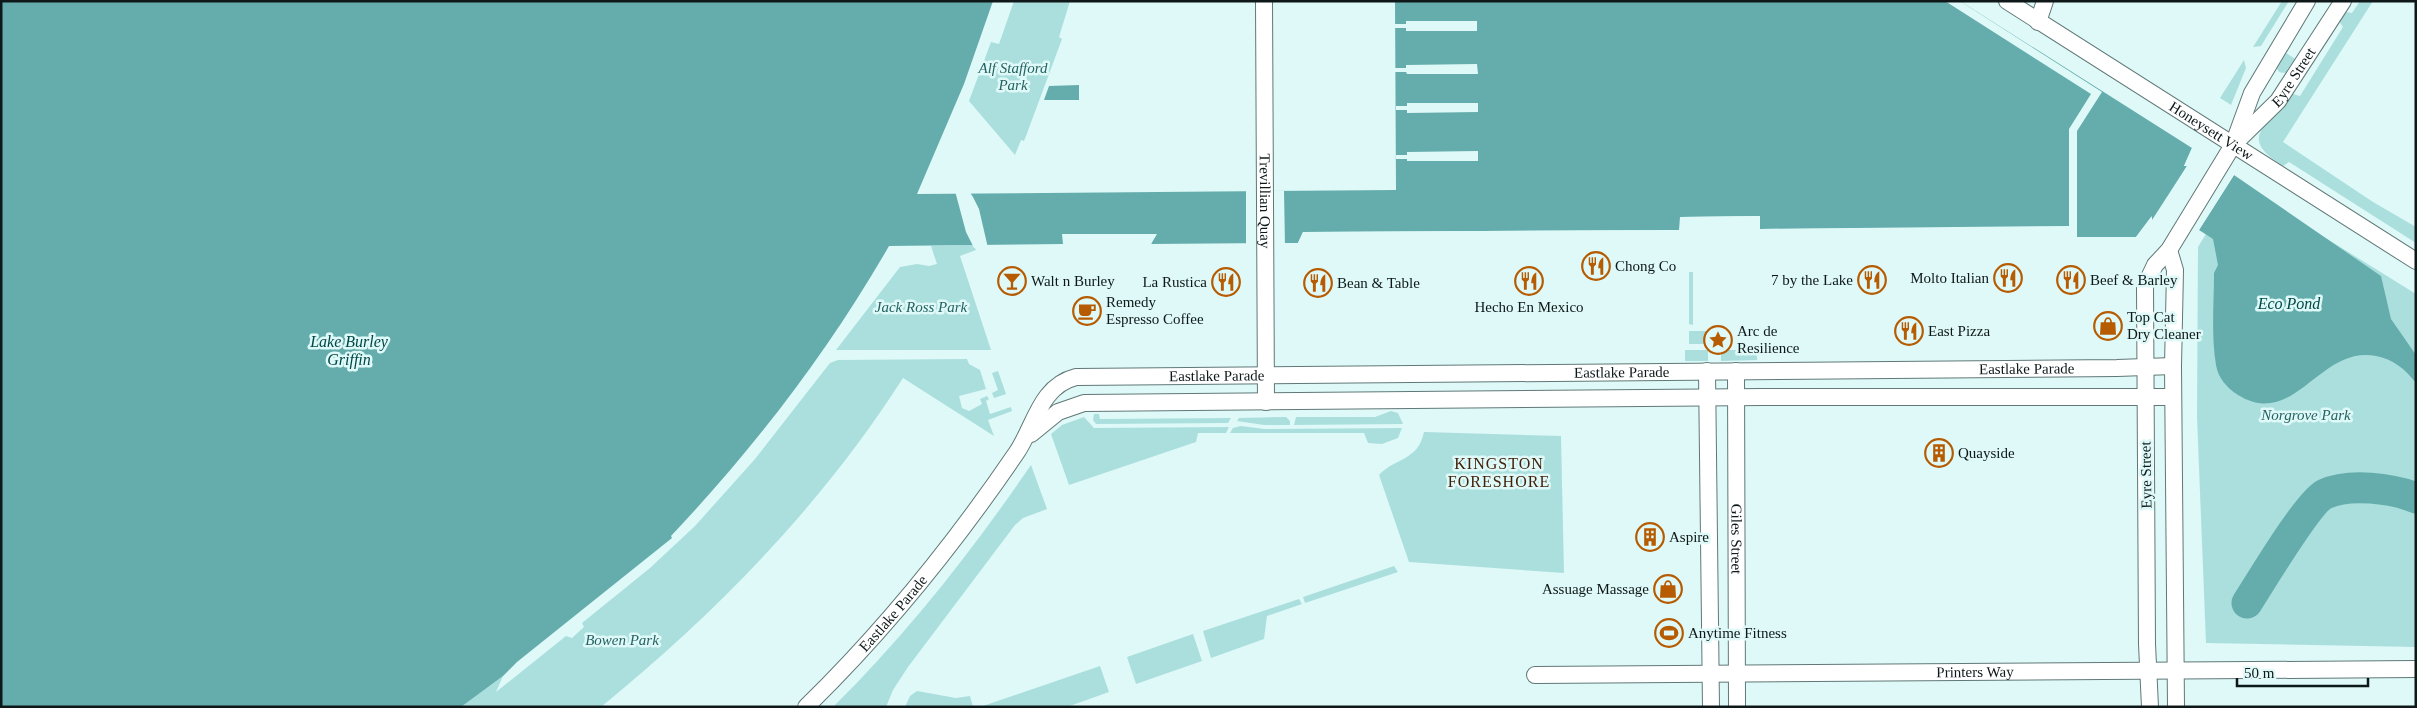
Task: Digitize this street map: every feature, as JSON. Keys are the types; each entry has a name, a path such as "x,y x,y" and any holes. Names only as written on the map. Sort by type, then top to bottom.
{"street":[{"name":"Trevillian Quay","path":"1264,1 1266,402"},
{"name":"Honeysett View","path":"2007,1 2416,261"},
{"path":"2038,22 2045,1"},
{"name":"Eyre Street","path":"2150,707 2150,671 2147,644 2145,286 2155,265 2169,250 2233,144 2252,93 2307,1"},
{"name":"Eyre Street","path":"2233,144 2278,101 2343,1"},
{"name":"Eyre Street","path":"2169,250 2175,270 2173,397 2176,707"},
{"name":"Eastlake Parade","path":"806,707 853,660 916,589 972,517 1024,441 1039,408 1050,391 1060,383 1072,378 1084,376 1267,374 2145,368 2173,366"},
{"name":"Giles Street","path":"1707,371 1709,674 1711,707"},
{"name":"Giles Street","path":"1736,371 1737,707"},
{"path":"1072,378 1066,385 1068,395 1074,400 1084,403"},
{"name":"Eastlake Parade","path":"1024,441 1055,414 1073,405 1084,403 2173,397"},
{"name":"Printers Way","path":"1535,674 2416,669"}],"green space":[{"name":"Alf Stafford Park","path":"1014,1 1070,1 1059,37 1062,39 1024,141 1021,140 1015,155 969,101 991,42 999,44"},
{"path":"2282,1 2289,1 2261,46 2253,47"},
{"path":"2360,1 2373,1 2283,142 2373,202 2416,227 2416,243 2289,162 2283,166 2268,155 2261,146 2259,138 2261,130 2293,94 2300,96 2343,27 2339,21 2346,12 2352,13"},
{"path":"2283,51 2297,60 2290,70 2285,73 2279,72 2276,67"},
{"path":"2244,60 2246,68 2231,105 2220,98"},
{"name":"Norgrove Park","path":"2237,183 2416,294 2416,647 2206,643 2197,417 2198,247"},
{"name":"Jack Ross Park","path":"973,245 976,250 960,256 991,350 836,350 900,267 917,264 929,266 937,264 931,246"},
{"path":"1689,272 1693,272 1693,325 1689,324"},
{"path":"1689,331 1708,331 1708,344 1689,344"},
{"path":"1685,350 1708,350 1708,361 1685,361"},
{"path":"1721,350 1757,350 1757,360 1721,361"},
{"name":"Bowen Park","path":"967,359 969,364 980,370 986,389 959,396 962,408 969,411 982,404 980,399 987,396 989,399 986,401 990,414 1011,407 1012,411 988,420 994,436 903,378 838,470 765,555 685,634 601,707 461,707 503,676 496,692 566,636 572,638 584,627 582,623 650,568 695,526 755,459 830,363 838,360"},
{"path":"998,371 1006,394 994,398 992,393 998,390 992,373"},
{"path":"1391,411 1398,413 1403,424 1294,425 1296,417 1375,417"},
{"path":"1094,414 1099,414 1100,419 1231,418 1228,423 1096,424 1093,420"},
{"path":"1084,417 1094,428 1229,427 1226,433 1198,433 1196,442 1069,485 1051,434 1062,425"},
{"path":"1286,417 1290,421 1290,425 1264,425 1237,421 1239,418"},
{"path":"1241,426 1264,429 1402,428 1398,438 1382,444 1368,443 1364,433 1230,433 1233,428"},
{"path":"1424,432 1561,436 1564,573 1409,562 1379,475 1412,454 1421,441"},
{"path":"1031,465 1047,509 1023,518 1015,525 908,667 893,690 886,707 833,707 913,621 986,529"},
{"path":"1394,566 1398,572 1305,603 1303,597"},
{"path":"1299,599 1302,604 1267,616 1264,639 1211,658 1203,631"},
{"path":"1193,634 1202,661 1136,684 1127,657"},
{"path":"1100,666 1109,692 1067,707 980,707"},
{"path":"917,691 956,698 970,696 973,707 905,707 910,696"}],"water":[{"name":"Lake Burley Griffin","path":"1,1 993,1 964,84 917,194 1396,190 1395,1 1960,1 2192,148 2184,166 2187,166 2152,222 2151,217 2136,237 2077,237 2077,227 1760,229 1760,216 1680,217 1680,230 1303,232 1298,243 1151,244 1156,234 1063,234 1063,244 889,246 841,324 789,397 732,468 671,536 672,538 517,662 503,676 461,707 1,707"},
{"path":"1079,85 1079,100 1044,100 1049,86"},
{"name":"Eco Pond","path":"2234,175 2381,276 2391,319 2416,355 2416,383 2408,373 2393,362 2376,356 2356,356 2338,362 2292,395 2276,402 2258,403 2238,395 2227,386 2217,370 2214,354 2214,273 2218,265 2213,239 2199,230"}],"pier":[{"path":"1945,1 1960,1 2102,92 2077,131 2077,240 2075,238 2075,230 2069,229 1760,231 1758,229 1758,219 1682,219 1682,230 1680,232 1304,234 1300,244 1297,245 1303,232 1679,230 1680,217 1760,216 1760,229 2069,226 2069,129 2091,94"},
{"path":"1406,21 1477,21 1477,31 1406,31 1406,28 1395,28 1395,24 1406,24"},
{"path":"1477,64 1478,74 1407,74 1406,72 1395,72 1395,68 1406,68 1406,65"},
{"path":"1407,103 1478,103 1478,112 1407,113 1407,110 1396,110 1396,106 1407,106"},
{"path":"2192,148 2194,150 2188,163 2190,167 2154,223 2150,223 2139,237 2136,237 2152,216 2152,220 2187,166 2184,166"},
{"path":"1478,151 1478,161 1407,161 1407,159 1396,159 1396,155 1407,155 1407,152"},
{"path":"2232,174 2234,175 2199,230 2197,229"},
{"path":"955,191 969,191 973,197 979,209 988,248 974,248 966,232"},
{"path":"1246,191 1284,191 1285,246 1246,246"},
{"path":"1062,234 1157,234 1151,244 1148,244 1152,236 1065,237 1065,244 1063,244"}],"waterway":[{"path":"2247,603 2296,527 2317,500 2325,494 2346,489 2370,488 2383,489 2416,498"}],"place":[{"name":"Chong Co","path":"1596,266"},
{"name":"Molto Italian","path":"2008,278"},
{"name":"7 by the Lake","path":"1872,280"},
{"name":"Beef & Barley","path":"2071,280"},
{"name":"Walt n Burley","path":"1012,281"},
{"name":"Hecho En Mexico","path":"1529,281"},
{"name":"La Rustica","path":"1226,282"},
{"name":"Bean & Table","path":"1318,283"},
{"name":"Remedy Espresso Coffee","path":"1087,311"},
{"name":"Top Cat Dry Cleaner","path":"2108,326"},
{"name":"East Pizza","path":"1909,331"},
{"name":"Arc de Resilience","path":"1718,340"},
{"name":"Quayside","path":"1939,453"},
{"name":"Aspire","path":"1650,537"},
{"name":"Assuage Massage","path":"1668,589"},
{"name":"Anytime Fitness","path":"1669,633"}],"district":[{"name":"KINGSTON FORESHORE","path":"1499,472"}]}
